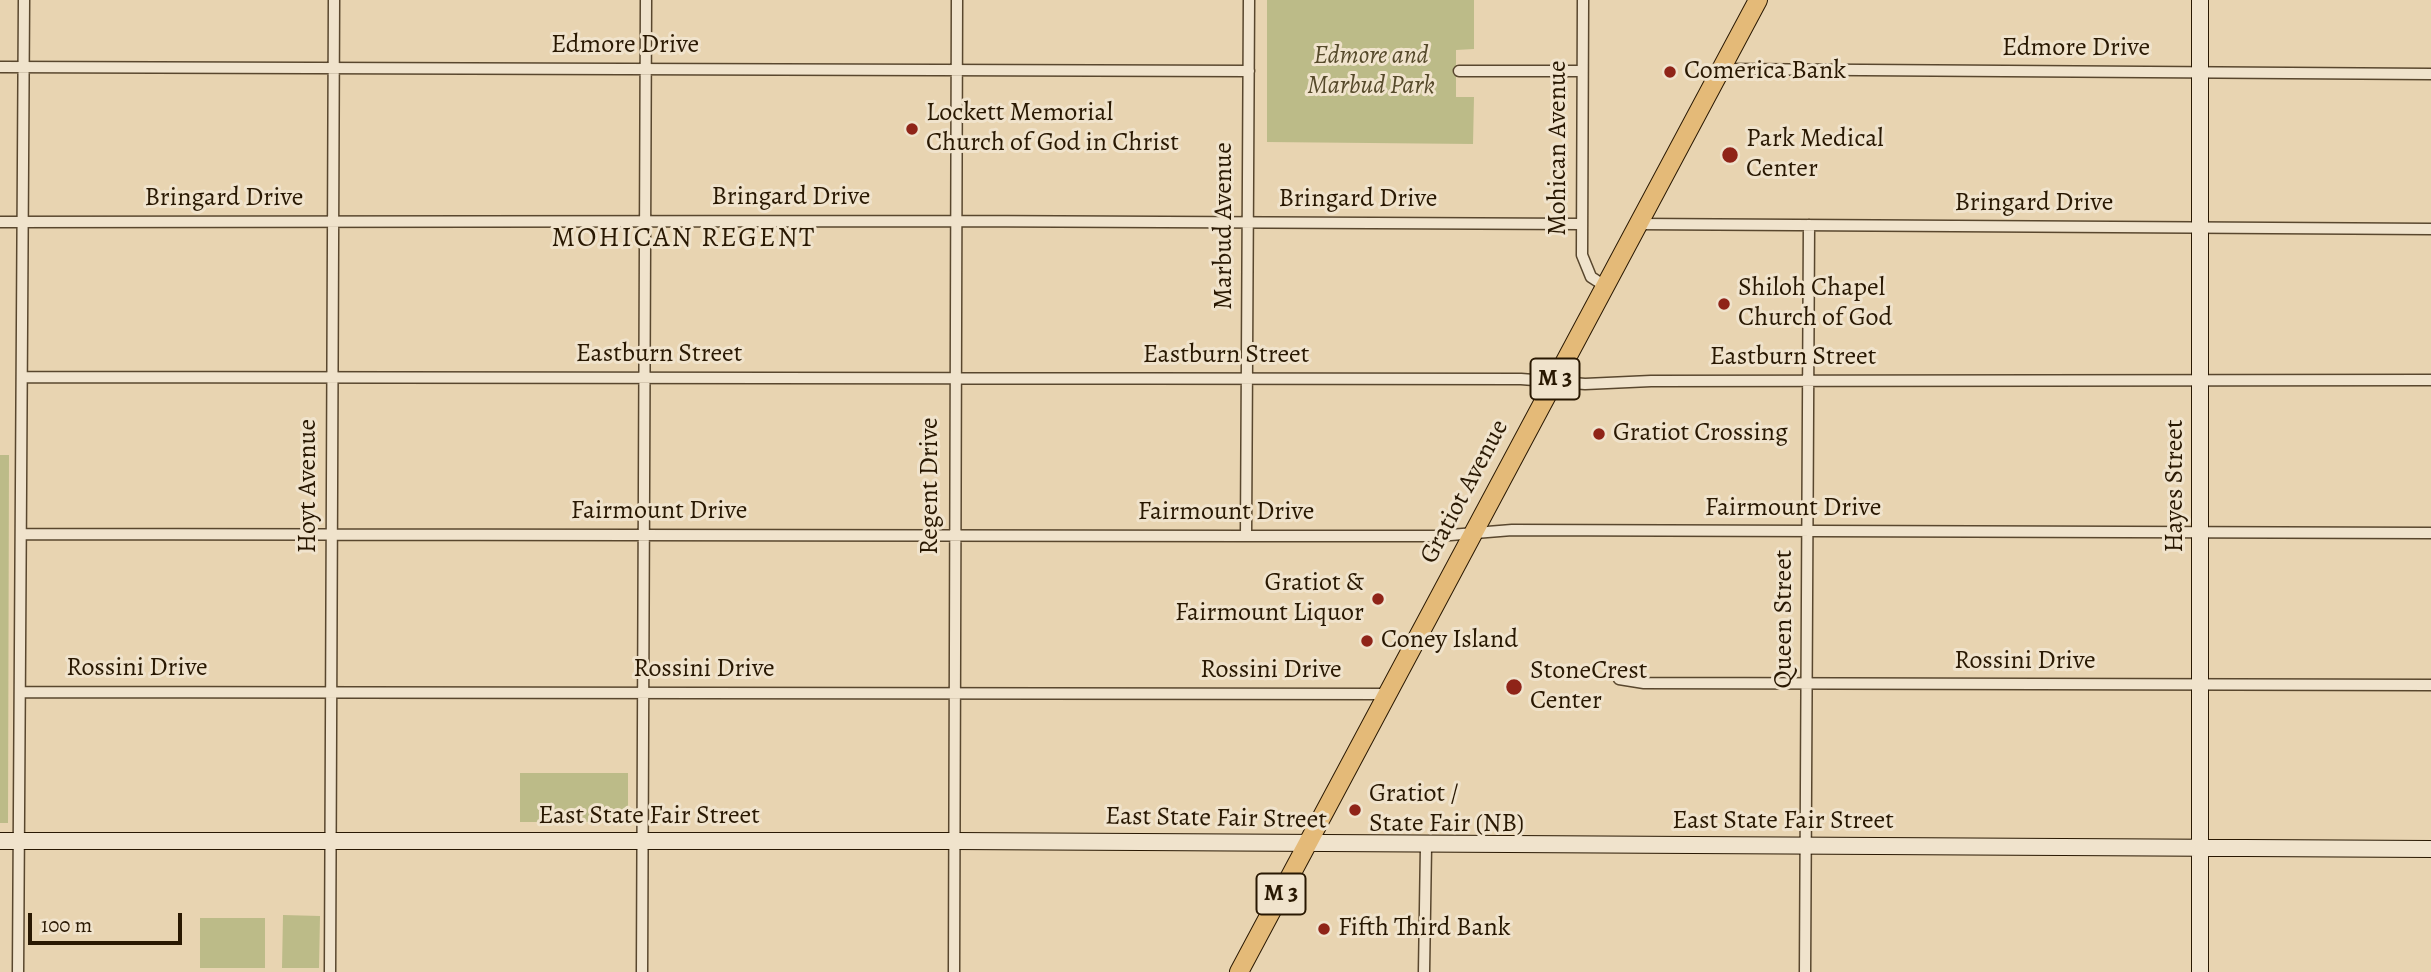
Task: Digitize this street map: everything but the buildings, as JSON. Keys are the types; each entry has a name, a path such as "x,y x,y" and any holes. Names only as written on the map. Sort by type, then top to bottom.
{"main road":[{"name":"Gratiot Avenue","path":"1239,972 1758,0"}],"street":[{"path":"18,972 24,0"},
{"name":"Hoyt Avenue","path":"330,972 334,0"},
{"path":"642,972 646,0"},
{"name":"Regent Drive","path":"954,972 953,534 957,0"},
{"name":"Marbud Avenue","path":"1247,536 1249,0"},
{"name":"Mohican Avenue","path":"1583,0 1582,224 1585,267 1591,277 1605,286"},
{"name":"Hayes Street","path":"2200,0 2200,972"},
{"name":"Edmore Drive","path":"0,67 1249,71"},
{"name":"Edmore Drive","path":"1721,69 2431,74"},
{"path":"1458,71 1582,71"},
{"name":"Bringard Drive","path":"0,222 954,221 1582,224"},
{"name":"Bringard Drive","path":"1637,224 2431,229"},
{"name":"Queen Street","path":"1805,972 1809,225"},
{"name":"Eastburn Street","path":"22,377 954,377 1554,382 2431,380"},
{"name":"Fairmount Drive","path":"21,534 1247,536 1473,534 1507,530 2431,533"},
{"name":"Rossini Drive","path":"1619,679 1644,683 2431,685"},
{"name":"Rossini Drive","path":"20,692 1387,694"},
{"name":"East State Fair Street","path":"0,841 955,841 1426,846 2431,849"},
{"path":"1424,972 1426,846"}],"green space":[{"name":"Edmore and Marbud Park","path":"1267,0 1474,0 1474,49 1456,50 1456,97 1474,97 1473,144 1267,142"},
{"path":"0,455 9,455 8,823 0,823"},
{"path":"520,773 628,773 628,822 520,822"},
{"path":"283,915 320,916 319,968 282,968"},
{"path":"200,918 265,918 265,968 200,968"}],"place":[{"name":"Comerica Bank","path":"1670,72"},
{"name":"Lockett Memorial Church of God in Christ","path":"912,129"},
{"name":"Park Medical Center","path":"1730,155"},
{"name":"Shiloh Chapel Church of God","path":"1724,304"},
{"name":"Gratiot Crossing","path":"1599,434"},
{"name":"Gratiot & Fairmount Liquor","path":"1378,599"},
{"name":"Coney Island","path":"1367,641"},
{"name":"StoneCrest Center","path":"1514,687"},
{"name":"Gratiot / State Fair (NB)","path":"1355,810"},
{"name":"Fifth Third Bank","path":"1324,929"}],"district":[{"name":"MOHICAN REGENT","path":"684,239"}]}
